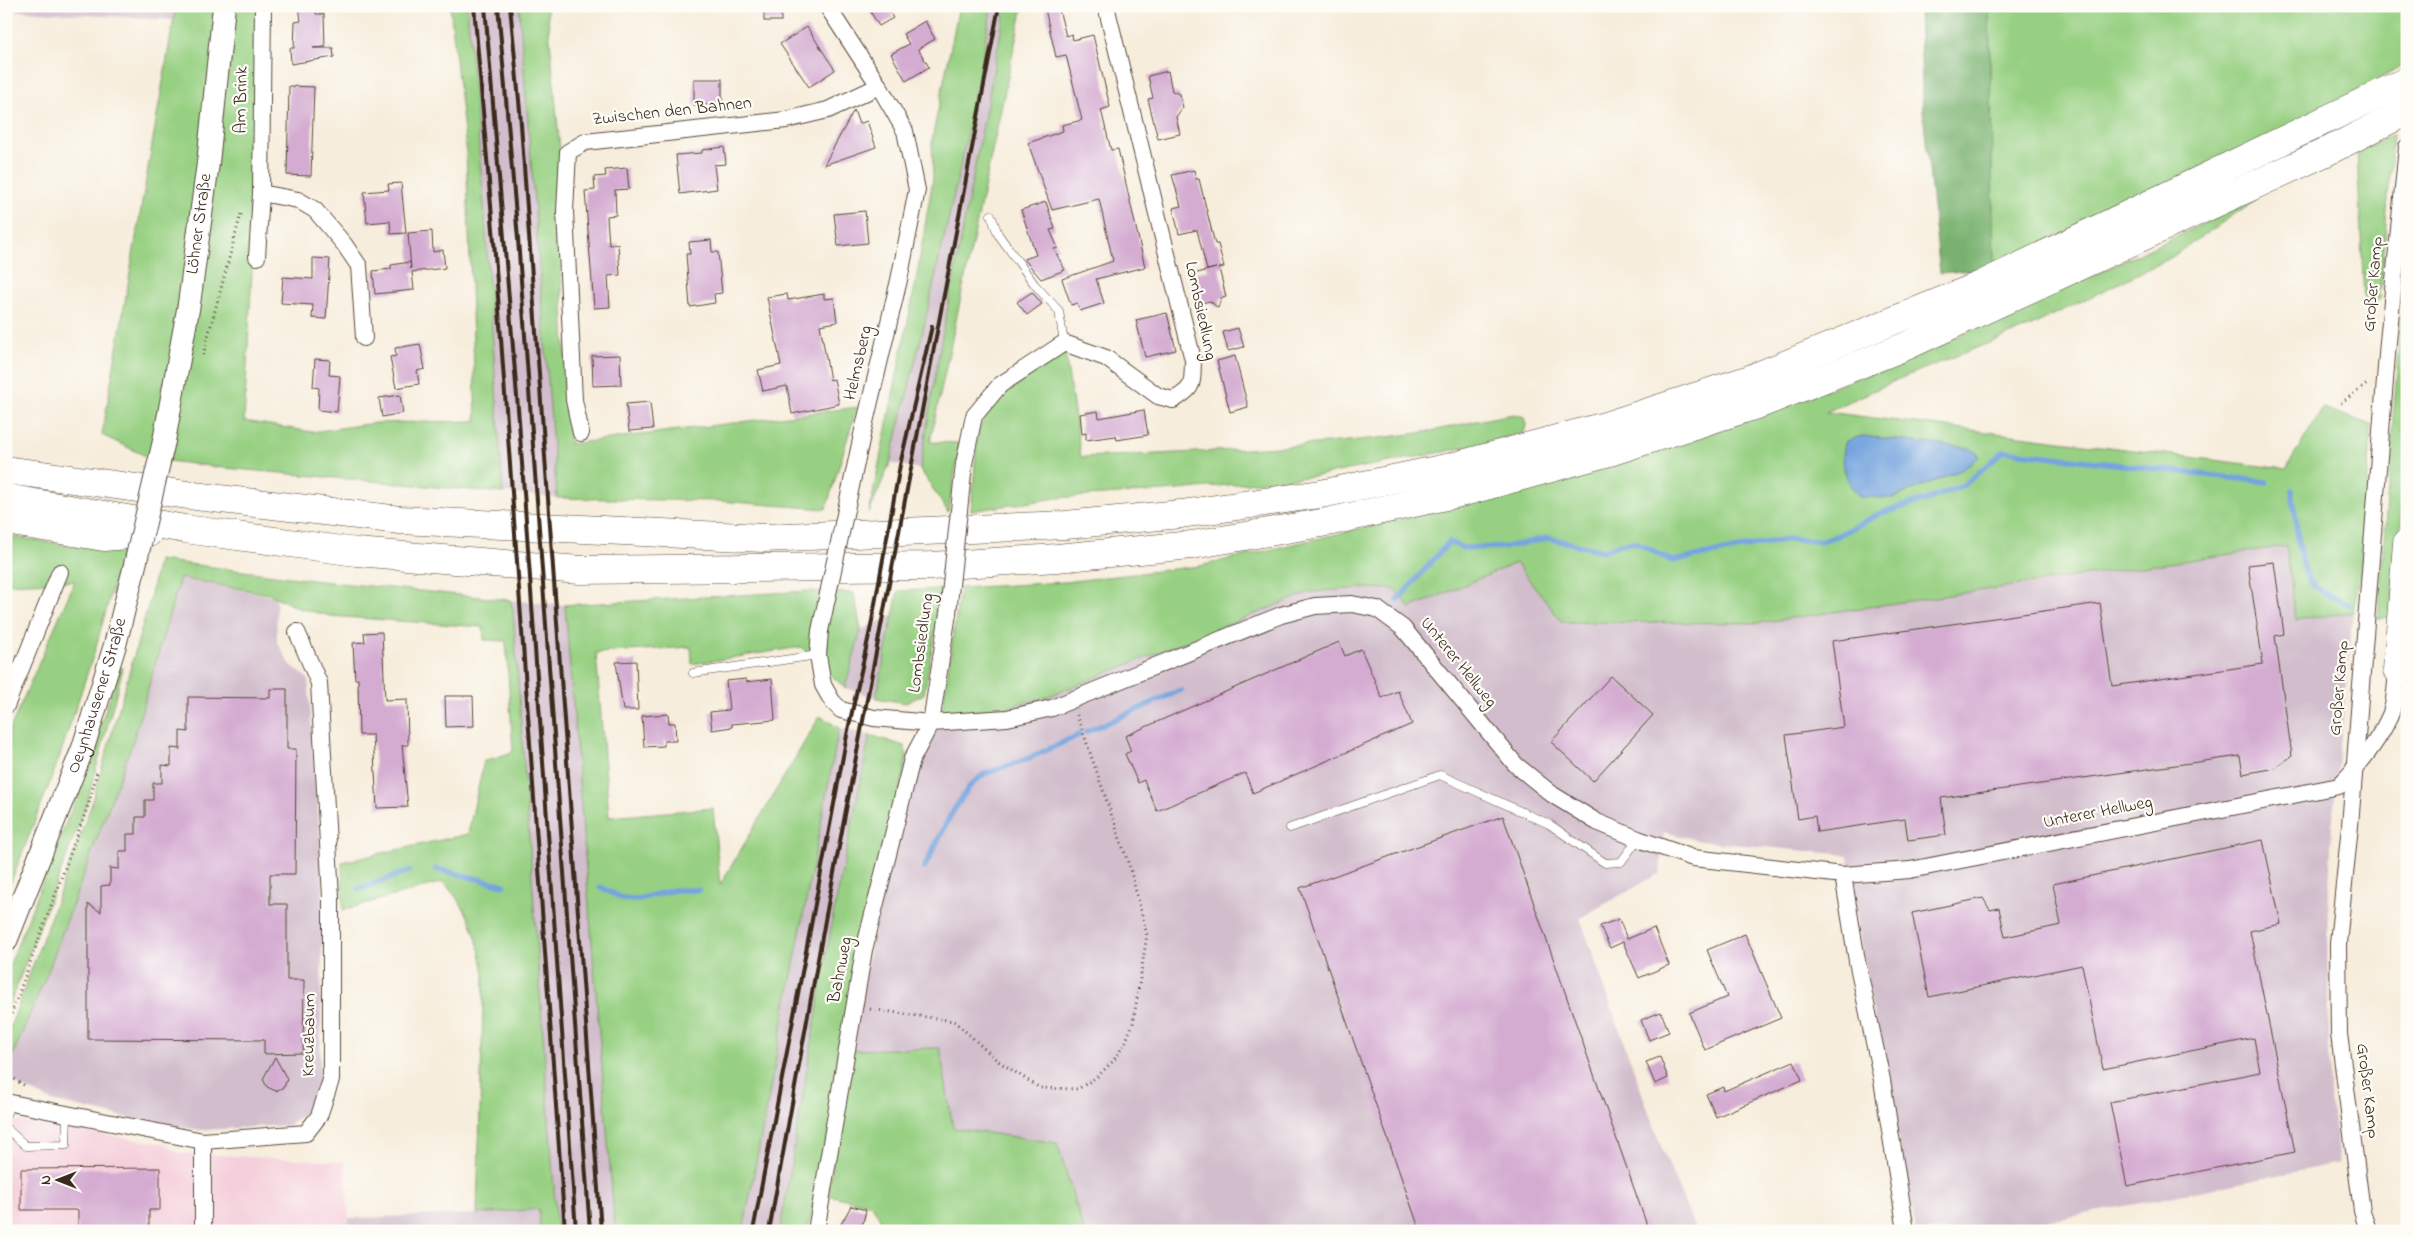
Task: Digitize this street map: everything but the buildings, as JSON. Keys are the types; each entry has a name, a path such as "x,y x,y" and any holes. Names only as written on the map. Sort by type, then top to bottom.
{"highway":[{"path":"6,470 195,496 400,520 763,538 799,538 1065,525 1181,514 1320,494 1451,467 1596,428 1750,379 1981,285 2401,84"},
{"path":"6,498 185,529 356,552 580,570 795,570 931,566 1057,558 1192,545 1327,522 1464,492 1613,451 1760,404 1906,346 2317,156 2400,114"},
{"path":"6,521 104,536 185,529"},
{"path":"2402,670 2407,542"}],"main road":[{"name":"Löhner Straße","path":"164,441 189,304 208,163 224,6"},
{"name":"Oeynhausener Straße","path":"6,941 84,748 115,645 164,441"}],"street":[{"name":"Am Brink","path":"257,257 261,193 264,6"},
{"name":"Helmsberg","path":"827,6 879,86 905,131 917,190 899,280 862,435 820,631 818,655 823,685 832,701 841,710 874,718"},
{"name":"Lombsiedlung","path":"931,723 948,612 964,464 974,416 1000,385 1064,343 1106,358 1158,396 1173,400 1188,392 1192,381 1193,360 1106,6"},
{"name":"Zwischen den Bahnen","path":"582,433 574,400 573,380 565,211 568,152 585,142 786,120 828,110 879,86"},
{"name":"Großer Kamp","path":"2368,1231 2362,1211 2339,1034 2338,943 2354,770 2386,369 2407,147"},
{"path":"261,193 298,200 315,210 359,266 364,338"},
{"path":"6,706 60,572"},
{"name":"Unterer Hellweg","path":"874,718 931,723 1007,718 1052,708 1281,615 1314,606 1352,604 1377,609 1403,628 1516,765 1553,795 1597,822 1638,839 1693,858 1843,875 1910,870 2339,786 2354,770 2379,736 2391,712 2402,670"},
{"name":"Kreuzbaum","path":"8,1107 67,1114 203,1141 306,1133 319,1116 331,1080 331,897 318,684 297,632"},
{"name":"Bahnweg","path":"816,1231 864,950 912,758 931,723"},
{"path":"1843,875 1857,961 1882,1080 1906,1231"},
{"path":"203,1141 203,1231"}],"lane":[{"path":"991,215 998,234 1035,285 1059,311 1064,343"},
{"path":"693,673 818,655"},
{"path":"1290,828 1440,775 1549,824 1605,864 1621,862 1638,839"},
{"path":"6,1128 26,1146 66,1146 67,1114"}],"path":[{"path":"200,364 244,203 261,193"},
{"path":"2341,403 2386,369"},
{"path":"854,1007 954,1021 998,1061 1040,1088 1078,1089 1097,1077 1114,1060 1125,1043 1133,1023 1147,935 1130,868 1072,700"}],"shaded area":[{"path":"6,6 176,6 174,20 6,10"},
{"path":"467,6 519,6 557,498 503,493 484,207"},
{"path":"993,6 1006,6 940,347 920,469 890,463 965,146"},
{"path":"2287,546 2296,619 2353,612 2332,827 2327,932 2330,1092 2339,1163 2065,1218 1955,1231 1916,1231 1863,959 1848,855 1701,841 1664,832 1660,873 1580,918 1659,1141 1696,1231 1084,1231 1057,1143 953,1128 940,1048 851,1050 906,756 942,713 1004,708 1310,592 1360,588 1396,589 1410,608 1516,563 1562,622 1758,623"},
{"path":"180,578 276,597 277,642 290,664 308,679 323,879 320,1089 305,1112 289,1125 202,1130 155,1124 52,1101 6,1079 6,1073 47,974 133,741"},
{"path":"510,600 565,605 615,1231 557,1231 513,610"},
{"path":"893,615 876,698 845,688 861,630"},
{"path":"839,728 870,735 833,916 780,1231 743,1231"},
{"path":"6,1120 165,1144 178,1153 345,1162 350,1231 6,1231"},
{"path":"539,1209 540,1231 350,1231 349,1218 477,1214"}],"green space":[{"path":"176,6 258,6 253,253 244,421 312,432 375,423 476,421 466,150 450,6 467,6 484,207 503,493 225,468 152,459 102,435"},
{"path":"519,6 547,6 560,151 558,211 570,444 857,407 826,509 719,501 557,498"},
{"path":"959,6 992,6 965,146 921,339 890,463 869,513 916,281 933,178 932,140"},
{"path":"1006,6 1023,6 930,442 960,443 948,512 920,469 940,347"},
{"path":"1919,6 1989,6 1994,268 1940,273 1923,112"},
{"path":"1989,6 2407,6 2407,64 2207,170 1994,268"},
{"path":"2393,134 2380,299 2369,306 2364,299 2357,151"},
{"path":"2258,198 2172,257 2029,327 1906,376 1826,412 2286,469 2323,408 2372,425 2360,576 2353,612 2296,620 2286,546 1758,623 1562,622 1516,563 1410,608 1395,589 1360,588 1310,592 1049,696 1004,708 942,713 960,588 1065,582 1200,566 1470,503 1616,465 1764,413 1909,358 2079,282"},
{"path":"2407,236 2407,467 2391,617 2378,618"},
{"path":"1065,352 1081,457 1162,454 1364,440 1418,433 1515,414 1524,417 1526,425 1524,433 1448,451 1316,476 1178,490 1057,498 971,511 978,430 996,400 1009,389"},
{"path":"6,536 122,553 95,650 57,764 6,895 6,738 75,581 6,584"},
{"path":"158,560 320,581 510,600 513,610 557,1231 540,1231 539,1209 477,1214 484,973 475,935 460,903 443,882 343,910 342,862 468,834 484,761 513,752 506,641 484,640 483,627 330,616 298,608 269,594 180,578 133,741 47,974 6,1071 6,1039 92,803 150,599"},
{"path":"940,589 938,615 924,694 906,703 876,698 898,591"},
{"path":"809,591 854,593 861,630 845,688 801,647 692,664 691,647 596,653 609,817 713,808 720,885 820,716 839,728 743,1231 615,1231 565,605"},
{"path":"120,667 123,668 87,803 6,1014 6,974 74,803"},
{"path":"870,735 904,746 907,756 808,1231 780,1231 833,916"},
{"path":"940,1048 953,1128 1057,1143 1084,1231 887,1231 872,1205 828,1195 851,1050"}],"water":[{"path":"1862,436 1970,448 1980,456 1961,470 1893,498 1860,497 1847,478 1843,456 1846,441"}],"waterway":[{"path":"1398,600 1449,542 1463,548 1506,547 1548,538 1603,551 1620,544 1636,542 1672,561 1787,539 1819,541 1837,536 1881,513 1929,499 1964,485 2004,451 2267,482"},
{"path":"2292,490 2298,540 2307,577 2312,584 2329,596 2349,604"},
{"path":"1086,732 1181,690"},
{"path":"924,868 950,816 969,787 984,774 1025,760 1079,735"},
{"path":"436,869 504,885"},
{"path":"359,889 409,871"},
{"path":"600,887 622,898 638,899 674,890 699,890"}],"railway":[{"path":"474,6 494,241 565,1231"},
{"path":"485,6 519,421 576,1231"},
{"path":"498,6 518,239 590,1231"},
{"path":"510,6 520,111 601,1231"},
{"path":"769,1231 826,915 999,6"},
{"path":"753,1231 848,730 871,626 900,465 932,326"}]}
